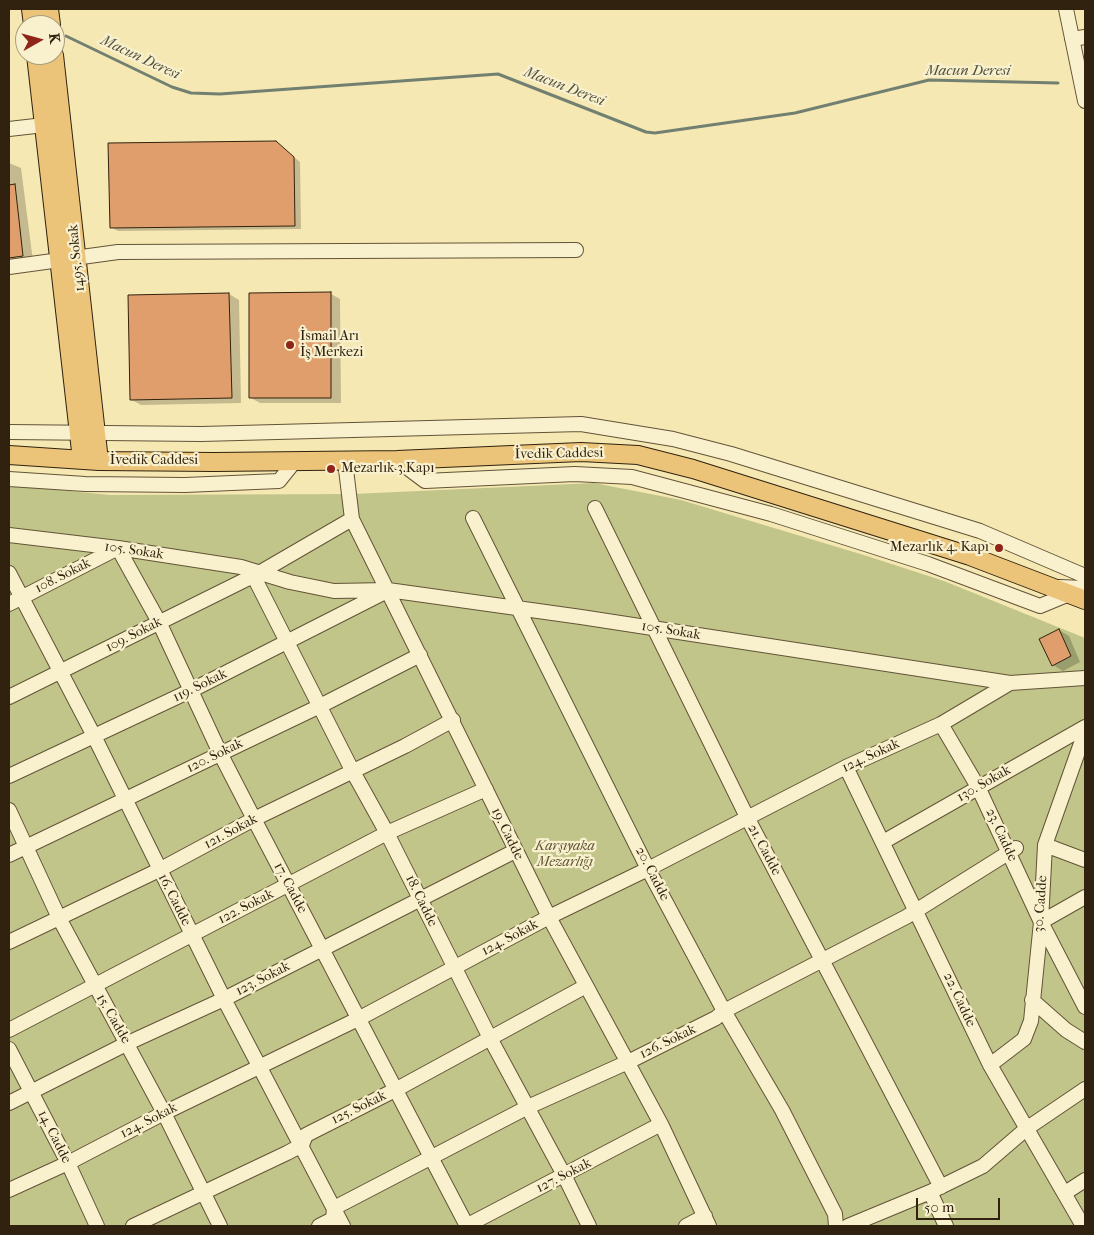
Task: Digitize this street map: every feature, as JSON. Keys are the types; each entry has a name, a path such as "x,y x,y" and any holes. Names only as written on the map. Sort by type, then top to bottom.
{"main road":[{"name":"1495. Sokak","path":"38,65 53,124 90,460"},
{"name":"1495. Sokak","path":"53,124 54,65"},
{"name":"İvedik Caddesi","path":"9,455 90,460 295,461 397,460 581,452 638,455 693,469 970,556 1051,587 1080,594"}],"street":[{"path":"1066,9 1079,38 1085,101"},
{"path":"9,129 53,124"},
{"path":"9,267 118,252 576,250"},
{"path":"9,432 295,432 582,424 674,439 731,454 980,531 1085,576"},
{"path":"397,460 425,481 575,474 632,477 771,514 928,564 1040,606 1080,594"},
{"path":"9,479 130,485 279,482 295,461"},
{"path":"256,574 352,519 345,461"},
{"name":"21. Cadde","path":"596,508 747,817 822,961 936,1190 946,1226"},
{"name":"20. Cadde","path":"473,518 648,870 724,1011 782,1110 835,1214 836,1226"},
{"name":"19. Cadde","path":"352,519 453,720 515,851 661,1124 707,1221"},
{"name":"105. Sokak","path":"9,535 118,548 241,567 256,574 334,591 388,590 653,628 1010,684 1085,678"},
{"name":"108. Sokak","path":"15,601 118,548"},
{"name":"17. Cadde","path":"118,548 159,622 220,753 288,886 360,1018 467,1226"},
{"name":"16. Cadde","path":"9,572 15,601 59,673 94,736 158,870 343,1226"},
{"name":"109. Sokak","path":"9,697 256,574"},
{"name":"18. Cadde","path":"256,574 288,643 352,770 387,833 453,968 564,1175 589,1226"},
{"name":"119. Sokak","path":"9,776 288,643 388,590"},
{"name":"120. Sokak","path":"9,855 125,801 420,655"},
{"name":"124. Sokak","path":"9,1190 68,1163 164,1113 360,1018 549,917 648,870 846,767 941,724 1010,684"},
{"name":"121. Sokak","path":"9,942 158,870 254,819 405,746 453,720"},
{"name":"23. Cadde","path":"941,724 1013,850 1041,922 1085,1005"},
{"name":"130. Sokak","path":"883,842 1085,726"},
{"name":"30. Cadde","path":"990,1065 1024,1039 1030,1022 1041,922 1045,845 1085,732"},
{"name":"22. Cadde","path":"846,767 990,1065 1083,1226"},
{"name":"122. Sokak","path":"9,1030 387,833 486,788"},
{"name":"15. Cadde","path":"9,810 59,918 94,985 128,1043 220,1226"},
{"path":"1045,845 1085,860"},
{"name":"126. Sokak","path":"319,1226 333,1219 334,1208 528,1107 628,1062 716,1018 724,1011 906,917 1013,850"},
{"name":"123. Sokak","path":"9,1103 128,1043 224,998 515,851"},
{"path":"1041,922 1085,897"},
{"name":"125. Sokak","path":"133,1226 302,1144 306,1134 397,1089 586,986"},
{"path":"1032,1000 1066,1030 1085,1042"},
{"name":"14. Cadde","path":"9,1049 68,1163 97,1226"},
{"path":"848,1226 936,1190 984,1166 1026,1129 1085,1089"},
{"name":"127. Sokak","path":"467,1226 661,1124"},
{"path":"1065,1193 1085,1180"},
{"path":"686,1226 707,1221"}],"green space":[{"name":"Karşıyaka Mezarlığı","path":"594,483 681,500 867,556 944,581 1085,638 1085,1226 9,1226 9,485 110,495 353,494"}],"building":[{"path":"276,141 294,157 295,226 110,228 108,143"},
{"path":"15,184 23,256 9,258 9,185"},
{"name":"İsmail Arı İş Merkezi","path":"331,292 331,398 249,398 249,293"},
{"path":"229,293 232,398 130,400 128,295"},
{"path":"1059,629 1071,656 1052,666 1039,639"}],"waterway":[{"name":"Macun Deresi","path":"66,36 172,87 191,93 220,94 498,74 646,132 655,133 795,113 929,80 1058,83"}],"place":[{"name":"İsmail Arı İş Merkezi","path":"290,345"},
{"name":"Mezarlık 3.Kapı","path":"331,469"},
{"name":"Mezarlık 4. Kapı","path":"999,548"}]}
